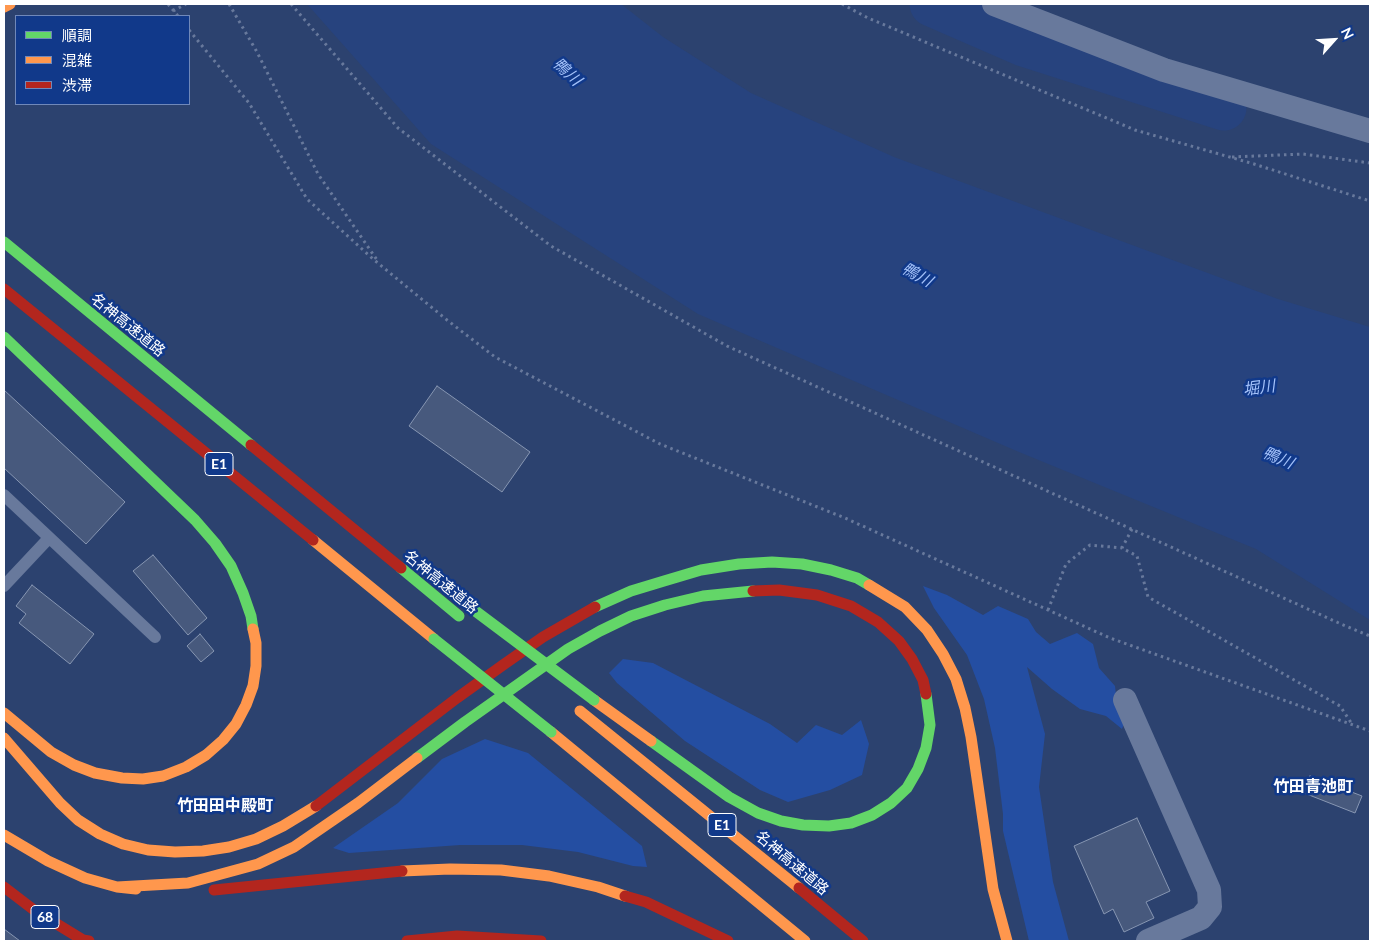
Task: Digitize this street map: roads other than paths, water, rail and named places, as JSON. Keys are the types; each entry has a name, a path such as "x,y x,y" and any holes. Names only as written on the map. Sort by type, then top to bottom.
{"main road":[{"path":"4,7 10,4"},
{"name":"名神高速道路","path":"4,242 463,619"},
{"name":"E1","path":"4,289 551,732 805,941"},
{"path":"4,337 195,520 215,543 231,566 251,616 256,643 256,666 253,686 246,705 236,724 223,740 206,755 186,767 163,776 143,779 122,778 96,773 74,765 51,752 4,713"},
{"path":"269,459 438,583"},
{"path":"4,738 60,803 78,820 100,834 123,844 148,850 175,852 203,851 229,847 256,839 310,810 457,698 543,637 574,618 632,591 701,570 740,564 772,562 802,564 857,578 883,592 905,607 927,630 943,654 956,679 965,708 993,889 1007,941"},
{"path":"117,887 188,883 258,864 294,847 343,814 465,722 568,649 631,616 703,596 742,591 778,590 817,595 851,606 878,622 899,641 912,659 923,680 928,700 930,725 926,748 918,769 907,788 891,803 872,814 851,823 829,826 803,825 781,821 758,813 729,797 594,700 466,604"},
{"path":"504,652 542,681"},
{"name":"名神高速道路","path":"576,708 863,941"},
{"path":"4,835 55,865 85,878 117,887 161,892 194,891 393,871 501,870 549,876 598,887 646,902 728,941"},
{"name":"68","path":"4,887 34,910 85,941"},
{"path":"407,941 457,936 541,941"}],"street":[{"path":"994,4 1164,70 1370,130"},
{"path":"1125,700 1209,890 1210,907 1200,918 1148,941"}],"lane":[{"path":"4,495 155,637"},
{"path":"4,586 50,538"}],"water":[{"path":"307,4 621,4 663,37 751,93 894,157 1278,299 1370,327 1370,620 1256,549 1019,452 698,314 431,144"}],"waterway":[{"path":"932,4 1024,44 1224,108"}],"district":[{"name":"竹田青池町","path":"1313,787"},
{"name":"竹田田中殿町","path":"225,806"}],"water label":[{"name":"鴨川","path":"567,72"},
{"name":"鴨川","path":"917,275"},
{"name":"堀川","path":"1259,388"},
{"name":"鴨川","path":"1278,458"}]}
